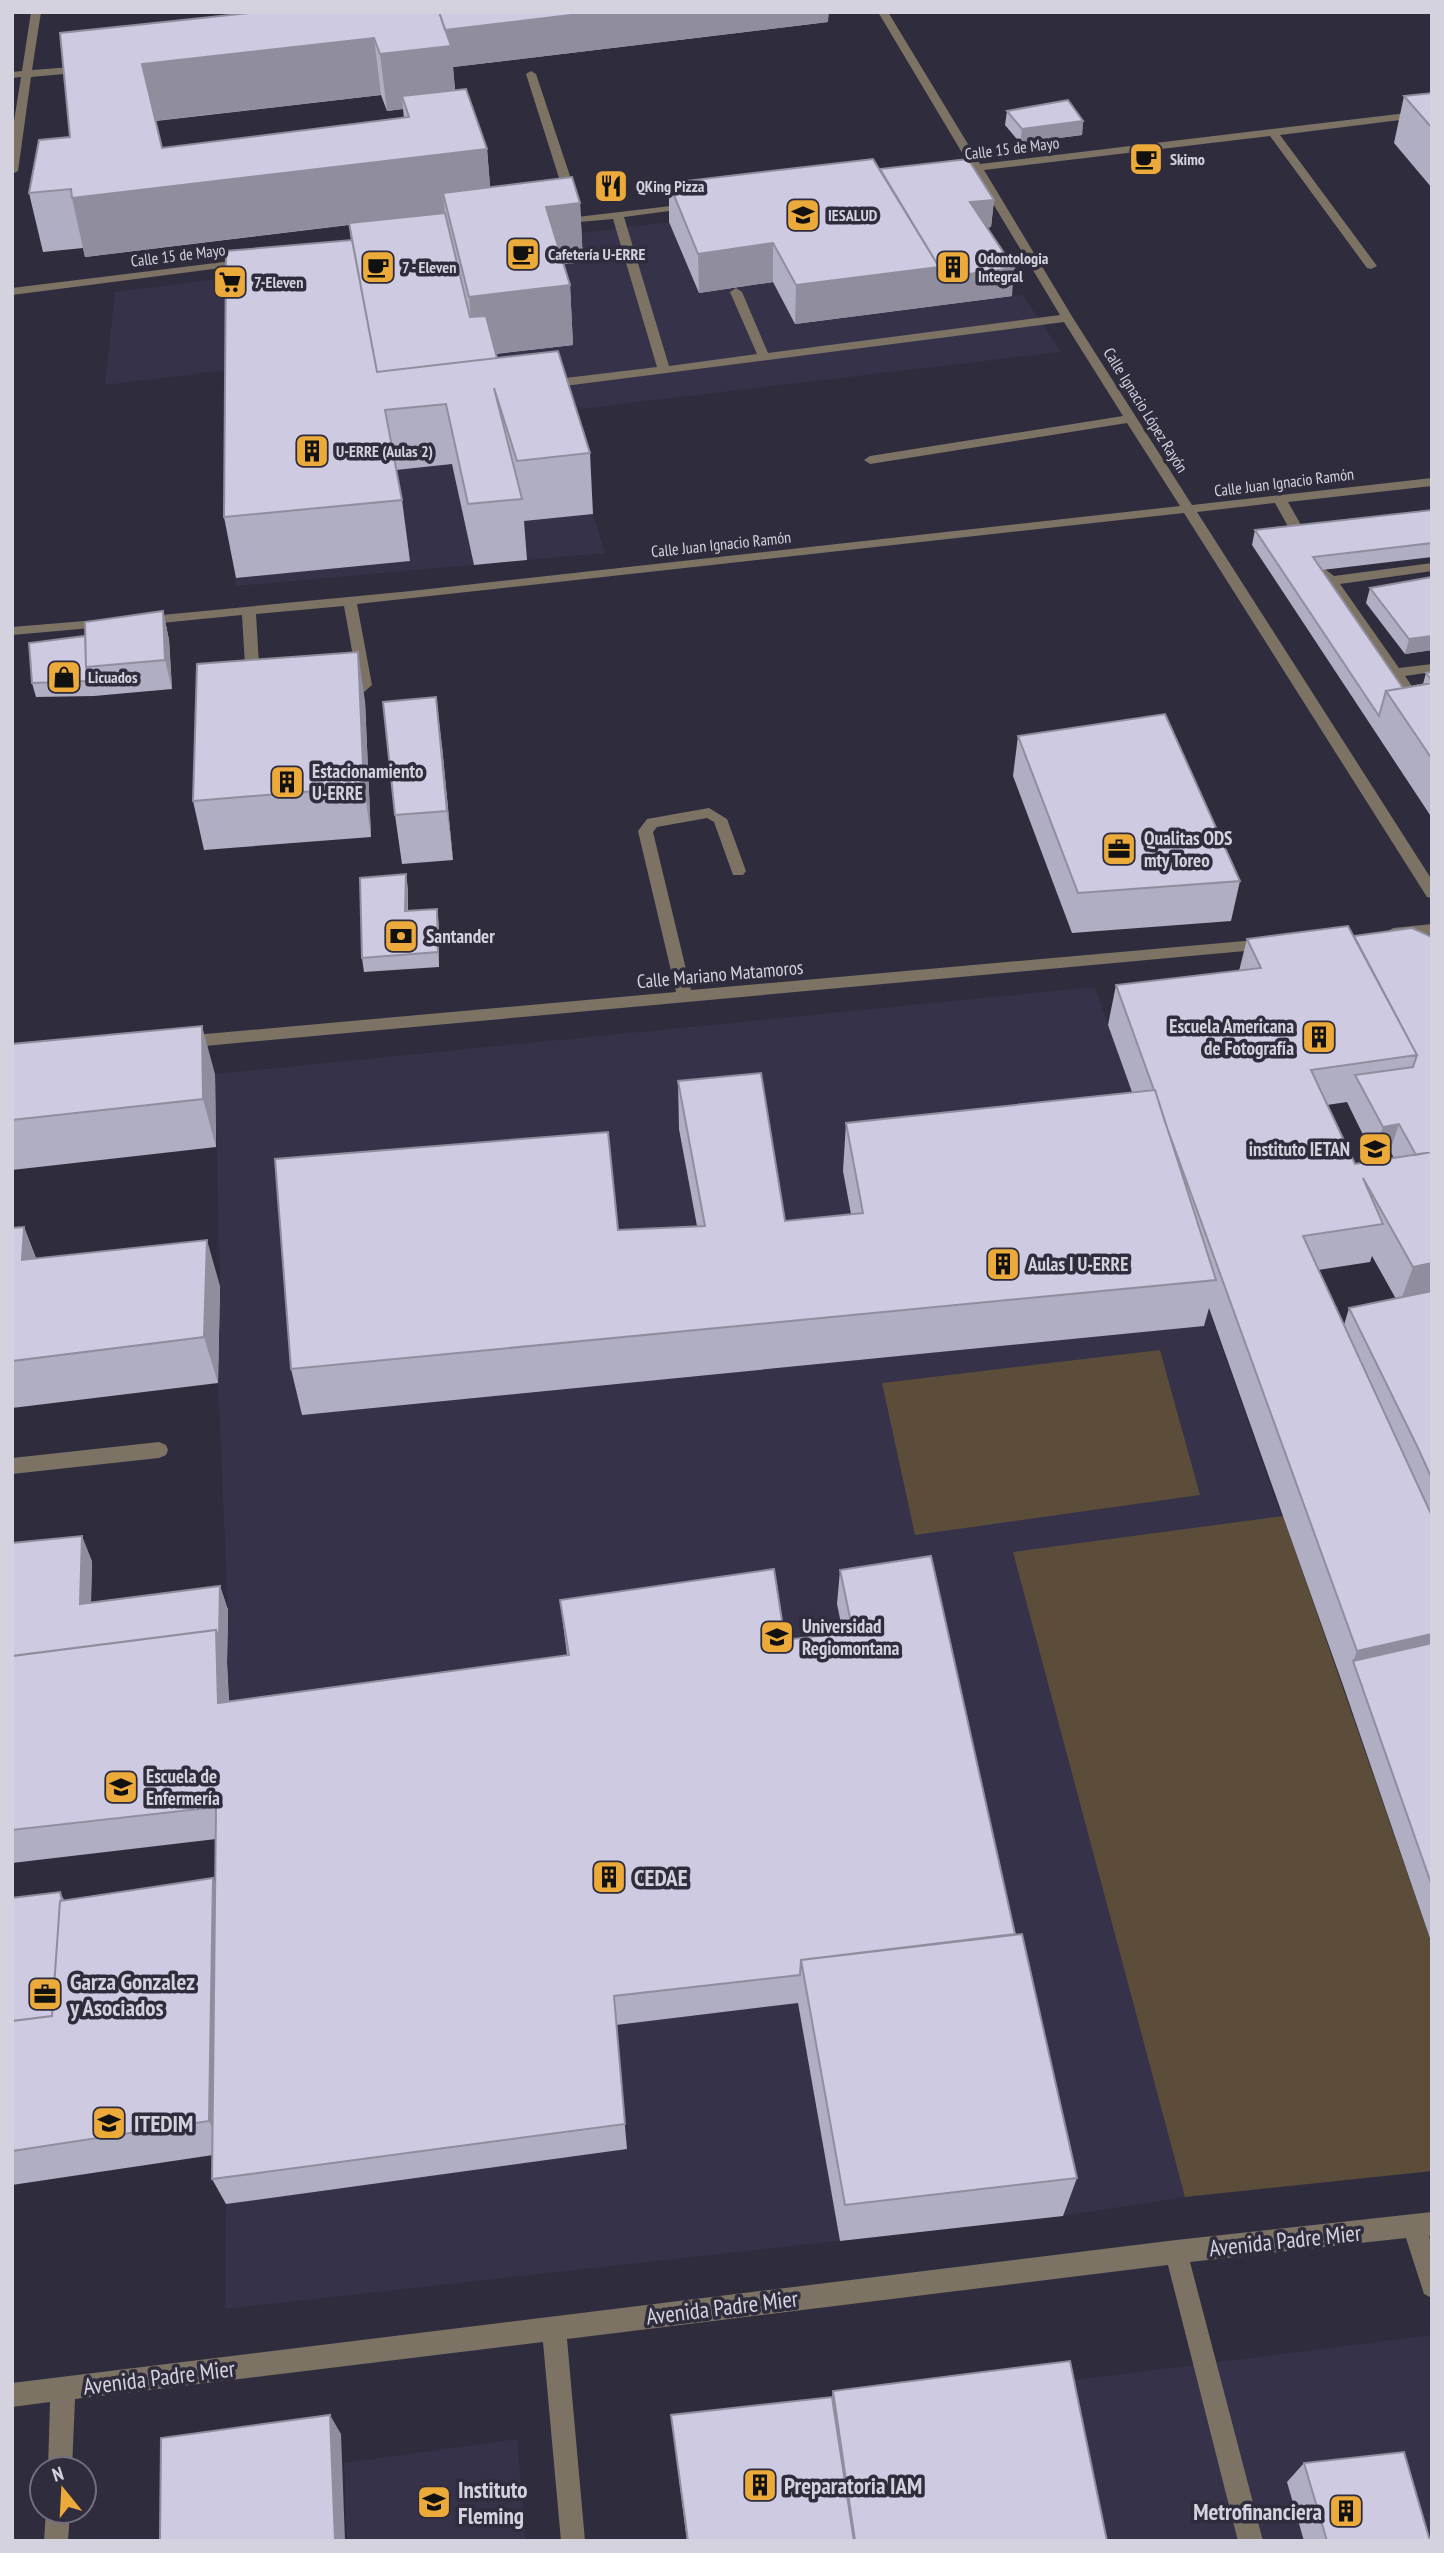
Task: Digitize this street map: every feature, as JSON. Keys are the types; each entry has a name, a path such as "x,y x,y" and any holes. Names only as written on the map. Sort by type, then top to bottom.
{"street":[{"path":"12,171 36,12"},
{"name":"Calle Ignacio López Rayón","path":"883,12 1067,318 1432,893"},
{"path":"12,75 92,68"},
{"path":"531,74 579,219"},
{"name":"Calle 15 de Mayo","path":"936,173 1432,113"},
{"path":"1273,132 1371,266"},
{"path":"551,223 701,204"},
{"path":"618,215 664,370"},
{"name":"Calle 15 de Mayo","path":"12,292 261,260"},
{"path":"736,292 764,357"},
{"path":"549,384 1067,318"},
{"path":"870,460 1130,419"},
{"name":"Calle Juan Ignacio Ramón","path":"12,631 249,612 1432,482"},
{"path":"1280,500 1302,539"},
{"path":"1421,709 1327,575 1432,567"},
{"path":"324,700 350,697 365,685 351,601"},
{"path":"249,612 254,702"},
{"path":"1395,673 1432,668"},
{"path":"685,998 645,831 652,822 709,813 720,819 738,871"},
{"path":"1376,934 1432,929"},
{"name":"Calle Mariano Matamoros","path":"162,1044 1280,943"},
{"path":"12,1466 159,1450"},
{"path":"1423,2225 1432,2286"},
{"name":"Avenida Padre Mier","path":"12,2395 1176,2252 1423,2225"},
{"path":"1176,2252 1251,2541"},
{"path":"554,2328 573,2541"},
{"path":"61,2455 63,2388"}],"shaded area":[{"path":"669,222 699,293 773,282 936,306 1022,294 1061,352 562,411 605,553 236,586 236,369 105,385 115,292"},
{"name":"Universidad Regiomontana","path":"1095,987 1432,1944 1432,2171 1185,2197 1063,2216 225,2309 229,1838 12,1863 12,1691 227,1663 228,1610 218,1383 220,1286 215,1074"},
{"path":"1160,1350 1200,1495 915,1535 882,1383"},
{"path":"1283,1516 1432,1944 1432,2171 1185,2197 1013,1552"},
{"name":"Metrofinanciera","path":"1432,2335 1432,2541 849,2541 1060,2382"},
{"name":"Instituto Fleming","path":"517,2439 526,2541 347,2541 344,2463"}],"building":[{"path":"258,12 439,12 451,46 380,54 374,38 142,64 162,148 409,117 402,96 466,89 487,149 72,198 71,189 29,193 39,140 70,137 60,33"},
{"path":"439,12 596,12 445,30"},
{"path":"1432,93 1432,128 1404,96"},
{"path":"1068,100 1083,121 1022,129 1007,111"},
{"path":"873,159 939,267 796,285 773,243 698,254 669,183"},
{"path":"968,159 994,200 970,202 1014,268 939,278 939,267 880,169"},
{"path":"572,177 580,203 546,207 570,285 469,297 443,193"},
{"path":"445,213 470,317 486,316 497,358 377,372 349,223"},
{"path":"352,240 377,372 558,351 590,453 517,461 494,388 522,499 468,504 446,404 385,410 402,500 224,517 226,251"},
{"path":"1432,510 1432,543 1313,557 1403,688 1386,691 1379,716 1255,530"},
{"path":"1432,577 1432,636 1409,639 1370,588"},
{"path":"163,611 165,660 86,667 85,622"},
{"path":"85,636 86,667 90,681 32,683 29,643"},
{"path":"358,652 364,787 193,801 197,664"},
{"path":"1432,683 1432,759 1386,691"},
{"path":"436,697 447,811 395,815 383,702"},
{"name":"Qualitas ODS mty Toreo","path":"1165,714 1240,881 1078,893 1018,736"},
{"name":"Santander","path":"406,874 405,911 437,909 438,952 362,958 360,878"},
{"path":"1348,926 1417,1055 1311,1070 1355,1164 1432,1152 1432,1263 1413,1267 1363,1178 1383,1224 1303,1236 1432,1516 1432,1634 1357,1651 1116,985 1261,968 1247,939"},
{"path":"1412,928 1432,937 1432,1152 1416,1155 1399,1124 1383,1127 1355,1075 1413,1067 1417,1055 1354,936"},
{"path":"202,1026 203,1099 12,1120 12,1044"},
{"name":"Aulas I U-ERRE","path":"761,1073 785,1221 863,1213 846,1123 1155,1090 1216,1280 291,1369 275,1159 608,1132 618,1230 705,1226 678,1081"},
{"path":"24,1227 22,1260 207,1240 204,1337 12,1361 12,1228"},
{"path":"1432,1291 1432,1479 1349,1308"},
{"path":"82,1536 80,1604 220,1586 219,1639 216,1630 12,1656 12,1543"},
{"name":"CEDAE","path":"931,1556 1015,1934 801,1960 800,1975 614,1996 625,2124 212,2179 216,1807 12,1830 12,1656 216,1630 218,1703 569,1655 560,1600 774,1569 785,1640 853,1632 840,1570"},
{"path":"1432,1643 1432,1886 1353,1661"},
{"path":"213,1878 209,2121 12,2151 12,2021 52,2016 60,1901"},
{"path":"60,1892 62,1901 52,2016 12,2021 12,1898"},
{"path":"1022,1934 1077,2178 845,2205 801,1960"},
{"path":"1070,2361 1107,2541 855,2541 833,2391"},
{"name":"Preparatoria IAM","path":"832,2397 854,2541 688,2541 671,2415"},
{"path":"330,2415 335,2541 160,2541 161,2438"},
{"path":"1404,2452 1430,2541 1327,2541 1304,2463"}],"place":[{"name":"Skimo","path":"1146,159"},
{"name":"QKing Pizza","path":"611,186"},
{"name":"IESALUD","path":"803,215"},
{"name":"Cafetería U-ERRE","path":"523,254"},
{"name":"7 - Eleven","path":"378,267"},
{"name":"Odontologia Integral","path":"953,267"},
{"name":"7-Eleven","path":"230,282"},
{"name":"U-ERRE (Aulas 2)","path":"312,451"},
{"name":"Licuados","path":"64,677"},
{"name":"Estacionamiento U-ERRE","path":"287,782"},
{"name":"Qualitas ODS mty Toreo","path":"1119,849"},
{"name":"Santander","path":"401,936"},
{"name":"Escuela Americana de Fotografía","path":"1319,1037"},
{"name":"instituto IETAN","path":"1375,1149"},
{"name":"Aulas I U-ERRE","path":"1003,1264"},
{"name":"Universidad Regiomontana","path":"777,1637"},
{"name":"Escuela de Enfermería","path":"121,1787"},
{"name":"CEDAE","path":"609,1877"},
{"name":"Garza Gonzalez y Asociados","path":"45,1994"},
{"name":"ITEDIM","path":"109,2123"},
{"name":"Preparatoria IAM","path":"760,2485"},
{"name":"Instituto Fleming","path":"434,2502"},
{"name":"Metrofinanciera","path":"1346,2511"}]}
